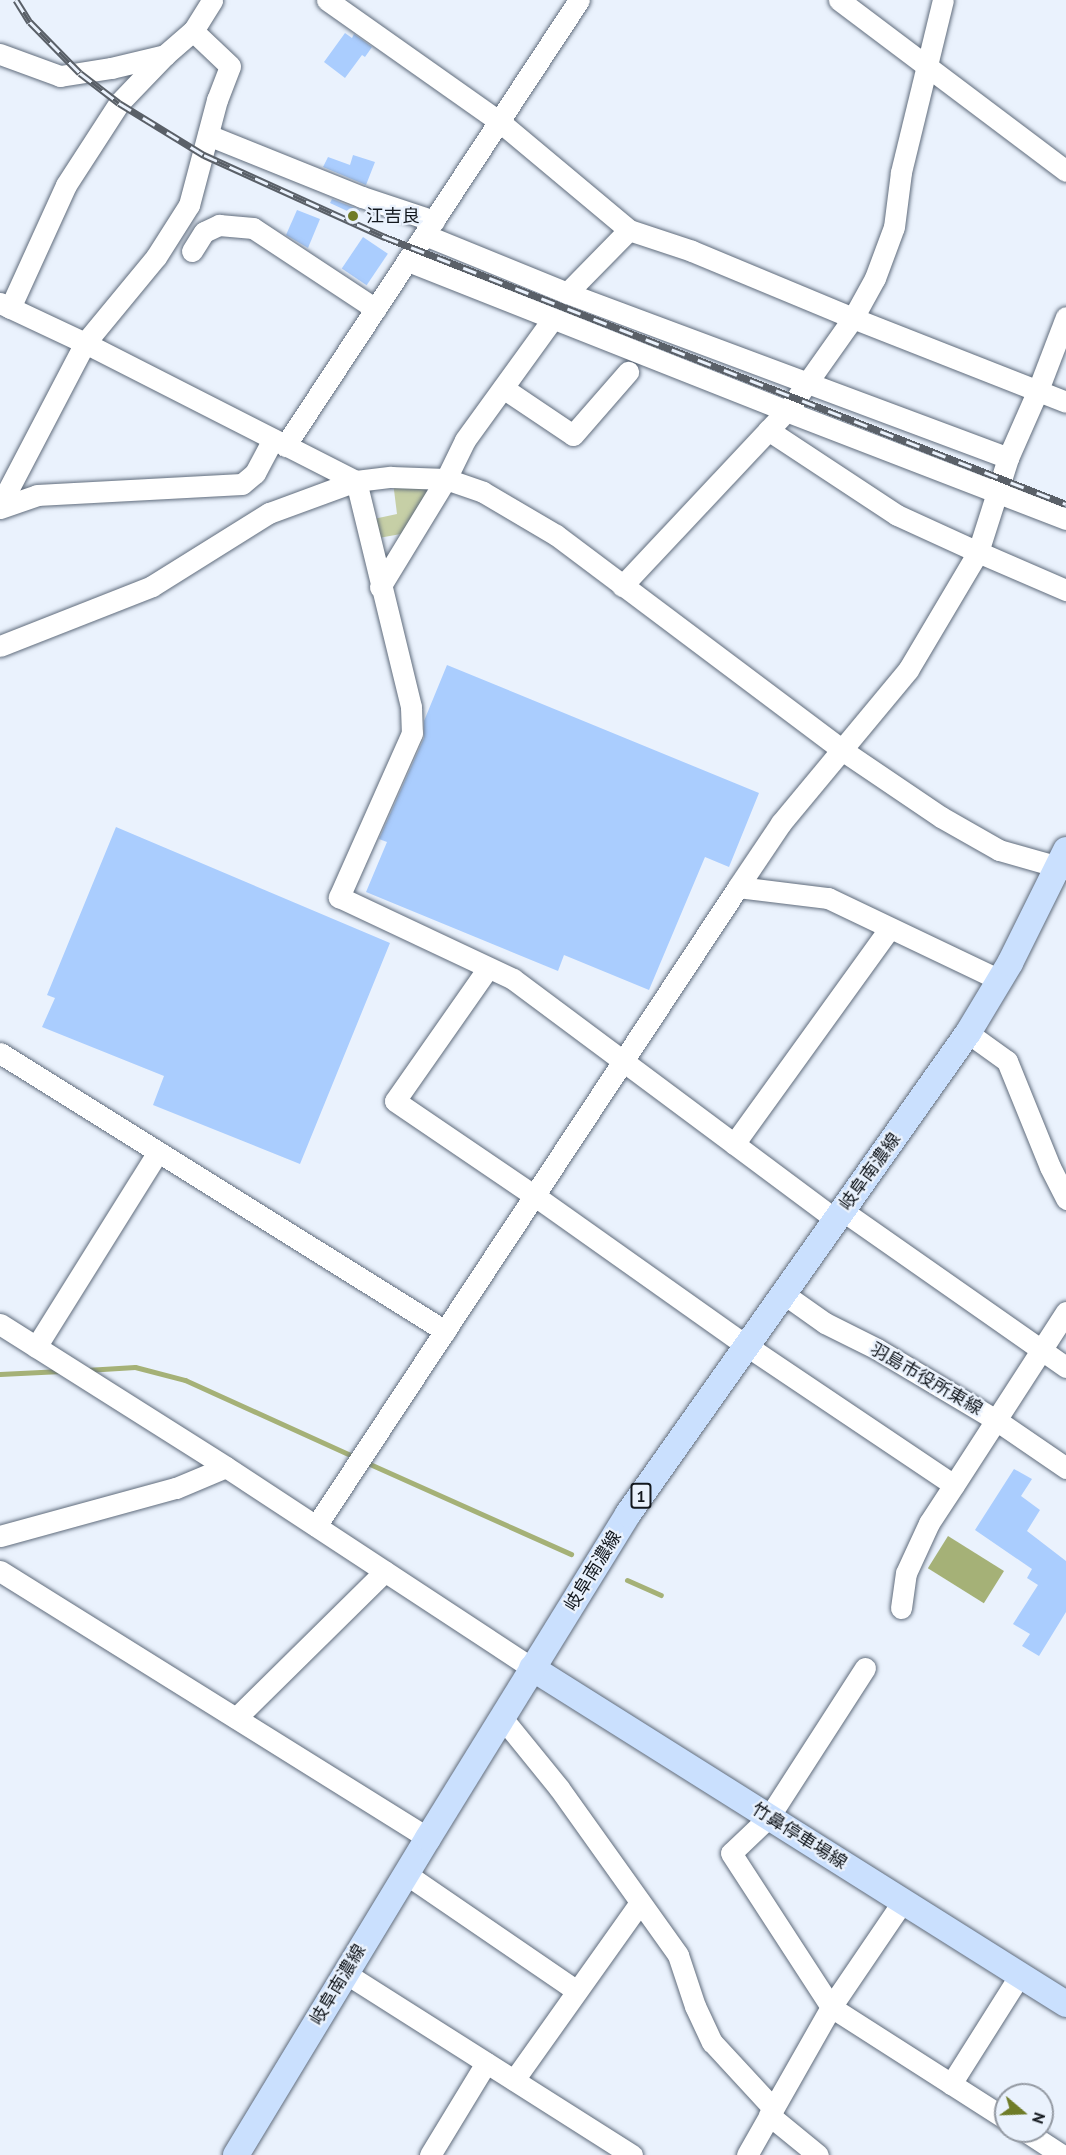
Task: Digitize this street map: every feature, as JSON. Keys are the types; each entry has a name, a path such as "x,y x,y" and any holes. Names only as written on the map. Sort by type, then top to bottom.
{"main road":[{"name":"岐阜南濃線","path":"236,2155 405,1874 628,1514 968,1033 1000,980 1064,861"},
{"name":"竹鼻停車場線","path":"532,1668 1066,2004"}],"street":[{"path":"212,0 193,32 165,55 119,103 66,185 5,305 85,343 356,481"},
{"path":"4,498 242,484 255,473 376,309 579,0"},
{"path":"838,0 1066,171"},
{"path":"622,586 786,411 853,318 875,278 894,228 901,172 912,120 928,67 943,0"},
{"path":"334,2 500,122 629,230 692,251 853,318 1066,402"},
{"path":"4,498 85,343 156,257 189,205 217,100 230,66 193,32"},
{"path":"0,54 60,76 111,68 165,55"},
{"path":"208,135 362,197 567,293 1008,458"},
{"path":"192,251 204,232 219,225 253,228 376,309"},
{"path":"567,293 629,230"},
{"path":"408,261 552,320 1066,519"},
{"path":"316,1526 781,823 908,670 978,552 1008,458 1038,390 1066,316"},
{"path":"380,587 446,479 465,440 552,320"},
{"path":"503,388 573,435 628,372"},
{"path":"768,430 897,515 1066,590"},
{"path":"0,646 152,586 268,513 356,481 391,477 446,479 483,492 556,535 842,750 941,817 999,849 1064,861"},
{"path":"356,481 411,707 412,733 339,897 513,979 734,1144 1066,1367"},
{"path":"738,887 828,898 1000,980"},
{"path":"734,1144 890,928"},
{"path":"488,968 395,1101 535,1196 747,1346 954,1485"},
{"path":"968,1033 1007,1061 1050,1167 1066,1200"},
{"path":"0,1053 445,1331"},
{"path":"38,1347 158,1152"},
{"name":"羽島市役所東線","path":"784,1294 825,1323 876,1349 996,1420 1066,1468"},
{"path":"901,1608 906,1574 929,1523 1066,1312"},
{"path":"0,1324 226,1467 532,1668"},
{"path":"0,1536 176,1488 226,1467"},
{"path":"0,1571 428,1838"},
{"path":"236,1718 386,1571"},
{"path":"865,1668 769,1817 731,1853 831,2007 994,2111"},
{"path":"503,1719 559,1788 639,1904 678,1955 695,2006 712,2042 771,2112 818,2155"},
{"path":"405,1874 577,1991"},
{"path":"747,2155 831,2007 903,1901"},
{"path":"514,2080 639,1904"},
{"path":"345,1973 632,2155"},
{"path":"951,2084 1020,1975"},
{"path":"430,2155 486,2062"},
{"path":"1044,2143 1062,2155"}],"shaded area":[{"path":"393,482 441,483 412,532 373,539 369,520 397,514"},
{"path":"948,1536 1004,1571 984,1603 928,1568"}],"building":[{"path":"345,33 352,38 354,34 372,47 365,57 362,55 345,78 324,62"},
{"path":"353,155 375,162 366,185 323,167 328,157 350,165"},
{"path":"332,199 360,210 358,216 330,203"},
{"path":"297,210 320,219 308,248 286,235"},
{"path":"363,237 388,254 367,285 342,269"},
{"path":"447,665 759,793 729,867 705,857 649,990 564,955 558,971 366,892 387,842 379,839 424,738 424,721"},
{"path":"116,827 390,943 300,1164 153,1105 164,1076 42,1027 55,998 47,995"},
{"path":"1014,1469 1032,1479 1021,1496 1040,1510 1027,1531 1066,1561 1066,1612 1039,1656 1022,1646 1030,1634 1013,1624 1038,1585 1027,1578 1032,1569 975,1530"}],"waterway":[{"path":"86,1370 135,1367 185,1380 355,1457"},
{"path":"0,1374 61,1371"},
{"path":"363,1461 571,1554"},
{"path":"627,1580 661,1595"}],"railway":[{"path":"16,0 30,22 80,73 119,103 204,155 385,237 1066,504"}],"place":[{"name":"江吉良","path":"353,216"}]}
